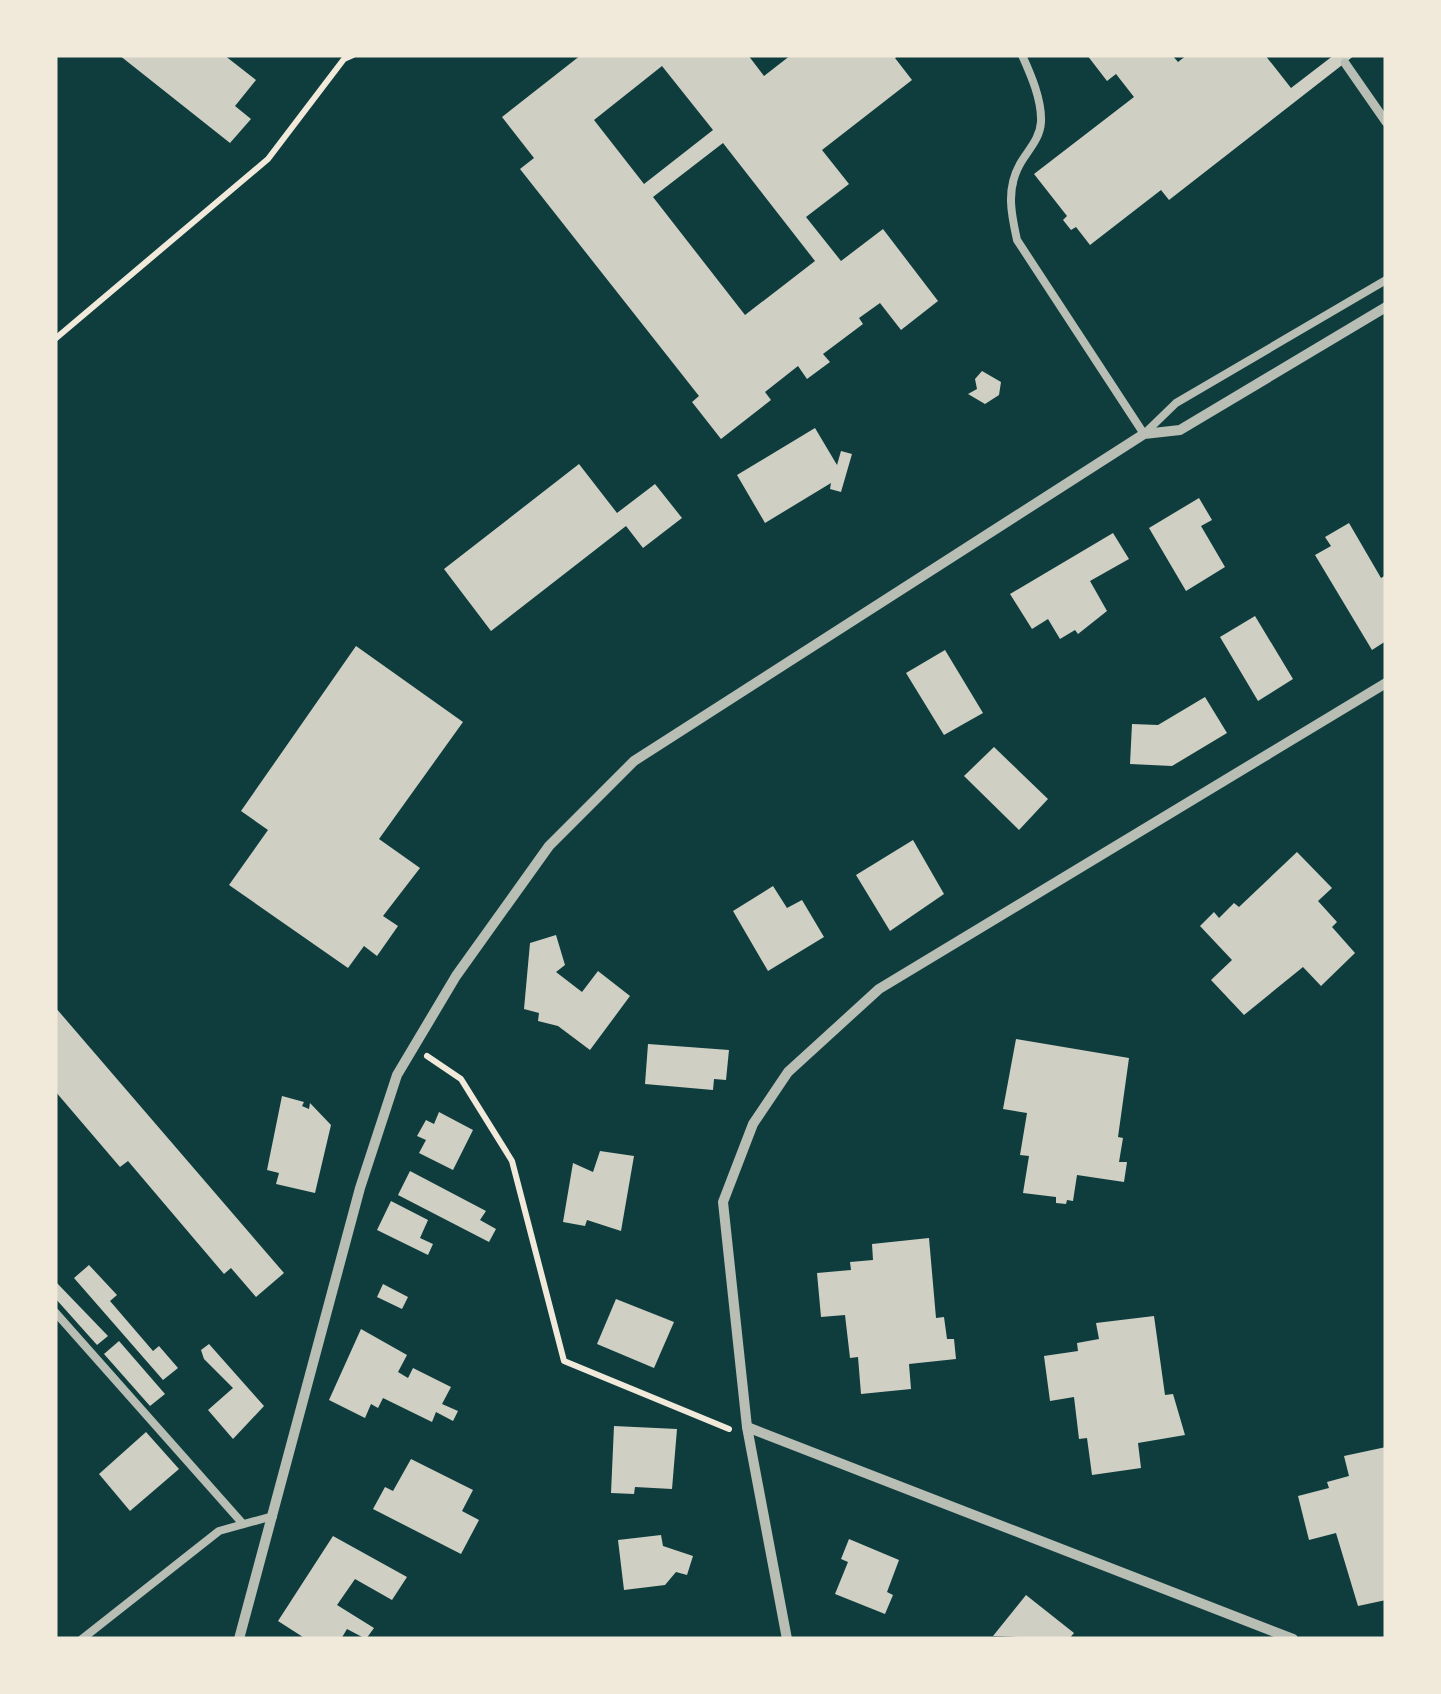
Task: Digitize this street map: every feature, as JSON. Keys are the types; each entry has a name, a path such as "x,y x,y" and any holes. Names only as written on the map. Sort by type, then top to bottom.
{"street":[{"path":"1344,63 1386,122"},
{"path":"239,1639 360,1188 397,1075 456,976 549,846 634,761 1144,434 1180,430 1386,307"},
{"path":"787,1639 748,1432 723,1202 753,1124 788,1072 879,989 1386,683"},
{"path":"748,1432 1293,1639"}],"lane":[{"path":"1022,55 1034,82 1041,120 1038,138 1012,185 1010,210 1017,240 1144,434 1176,403 1386,280"},
{"path":"55,1312 243,1524"},
{"path":"82,1639 219,1531 275,1516"}],"path":[{"path":"55,338 268,159 344,59 352,55"},
{"path":"414,1048 461,1080 512,1160 564,1360 748,1432"}],"building":[{"path":"119,55 224,55 256,80 235,106 251,119 230,143"},
{"path":"581,55 748,55 764,76 791,55 899,55 895,58 912,80 822,150 849,184 806,217 841,261 883,229 938,301 901,330 880,303 859,318 863,324 823,354 830,362 807,379 798,366 765,392 771,400 721,439 692,402 699,396 520,169 534,158 502,117","holes":["662,66 713,130 644,184 594,120","723,143 815,261 745,315 653,197"]},
{"path":"1087,55 1172,55 1178,62 1187,55 1265,55 1291,88 1334,55 1355,55 1169,200 1161,190 1090,245 1076,227 1071,230 1063,220 1067,216 1034,174 1134,97 1116,74 1107,81"},
{"path":"982,371 1001,382 999,395 985,404 968,394 977,389 975,379"},
{"path":"815,428 837,465 841,451 852,454 841,492 830,489 831,483 765,523 737,475"},
{"path":"579,464 617,513 655,484 682,518 643,548 626,526 491,631 444,569"},
{"path":"1199,498 1212,520 1201,526 1225,567 1186,591 1149,528"},
{"path":"1349,523 1381,578 1386,575 1386,641 1372,650 1315,555 1331,546 1325,537"},
{"path":"1113,533 1129,559 1090,581 1107,611 1078,634 1075,630 1060,639 1048,619 1032,629 1010,594"},
{"path":"1255,616 1293,679 1258,701 1220,637"},
{"path":"356,646 463,722 379,839 420,868 383,916 398,926 377,956 364,946 348,968 229,885 268,830 241,811"},
{"path":"945,650 983,713 944,735 906,673"},
{"path":"1205,697 1227,733 1172,766 1130,764 1132,724 1158,725"},
{"path":"994,747 1048,799 1019,830 964,776"},
{"path":"913,840 944,894 890,931 856,875"},
{"path":"1297,852 1332,888 1318,901 1337,922 1332,927 1355,953 1321,986 1303,967 1244,1015 1211,980 1232,960 1200,926 1214,912 1219,918 1234,903 1239,907"},
{"path":"773,886 787,908 802,900 824,937 768,971 733,911"},
{"path":"556,935 565,965 556,972 582,992 598,971 630,996 590,1050 558,1026 538,1021 539,1013 524,1009 530,943"},
{"path":"55,1007 284,1273 256,1297 231,1268 224,1274 128,1161 120,1167 55,1091"},
{"path":"1016,1039 1129,1058 1118,1137 1123,1138 1119,1162 1127,1162 1124,1182 1077,1175 1073,1201 1067,1200 1066,1204 1056,1203 1056,1197 1023,1193 1029,1156 1020,1155 1027,1113 1003,1109"},
{"path":"648,1044 729,1050 726,1080 714,1079 713,1090 645,1084"},
{"path":"282,1096 304,1102 302,1106 309,1109 310,1103 331,1125 315,1193 276,1184 279,1173 267,1170"},
{"path":"439,1112 473,1130 453,1170 419,1153 426,1140 417,1136 426,1120 434,1124"},
{"path":"600,1151 634,1156 621,1231 587,1220 585,1226 563,1222 573,1163 593,1172"},
{"path":"410,1171 486,1211 480,1220 496,1229 489,1242 398,1195"},
{"path":"391,1201 428,1220 420,1238 433,1244 428,1255 377,1230"},
{"path":"929,1238 936,1318 944,1317 947,1339 954,1339 956,1359 909,1364 911,1389 861,1394 858,1357 850,1358 845,1315 821,1317 817,1273 851,1270 850,1262 873,1260 872,1244"},
{"path":"89,1265 117,1295 110,1301 153,1351 159,1346 178,1368 163,1380 74,1278"},
{"path":"55,1281 108,1336 97,1345 55,1298"},
{"path":"383,1284 408,1297 402,1309 377,1297"},
{"path":"616,1299 674,1322 654,1368 597,1344"},
{"path":"1154,1316 1165,1395 1173,1394 1185,1435 1138,1443 1141,1468 1092,1475 1087,1438 1079,1439 1074,1397 1050,1401 1044,1356 1078,1351 1077,1343 1099,1339 1096,1323"},
{"path":"361,1329 407,1355 398,1372 408,1378 413,1368 451,1387 442,1404 458,1411 453,1421 436,1412 432,1422 383,1398 378,1408 371,1404 365,1418 329,1400"},
{"path":"119,1341 165,1394 150,1406 104,1354"},
{"path":"209,1344 264,1406 233,1439 208,1410 233,1388 204,1359 201,1350"},
{"path":"614,1426 677,1429 672,1489 635,1487 634,1494 611,1493"},
{"path":"146,1432 179,1469 130,1511 99,1474"},
{"path":"1386,1447 1386,1600 1358,1606 1336,1533 1309,1540 1298,1496 1329,1488 1327,1482 1349,1476 1344,1456"},
{"path":"411,1459 473,1490 462,1511 479,1520 461,1554 373,1509 385,1487 393,1491"},
{"path":"661,1535 663,1546 693,1556 687,1575 676,1572 665,1585 624,1590 618,1540"},
{"path":"333,1536 407,1577 392,1600 355,1579 337,1605 374,1628 366,1639 347,1629 341,1639 306,1639 278,1621"},
{"path":"849,1539 899,1560 887,1592 893,1595 885,1614 835,1594 848,1562 841,1559"},
{"path":"1026,1595 1074,1633 1069,1639 993,1636"}]}
